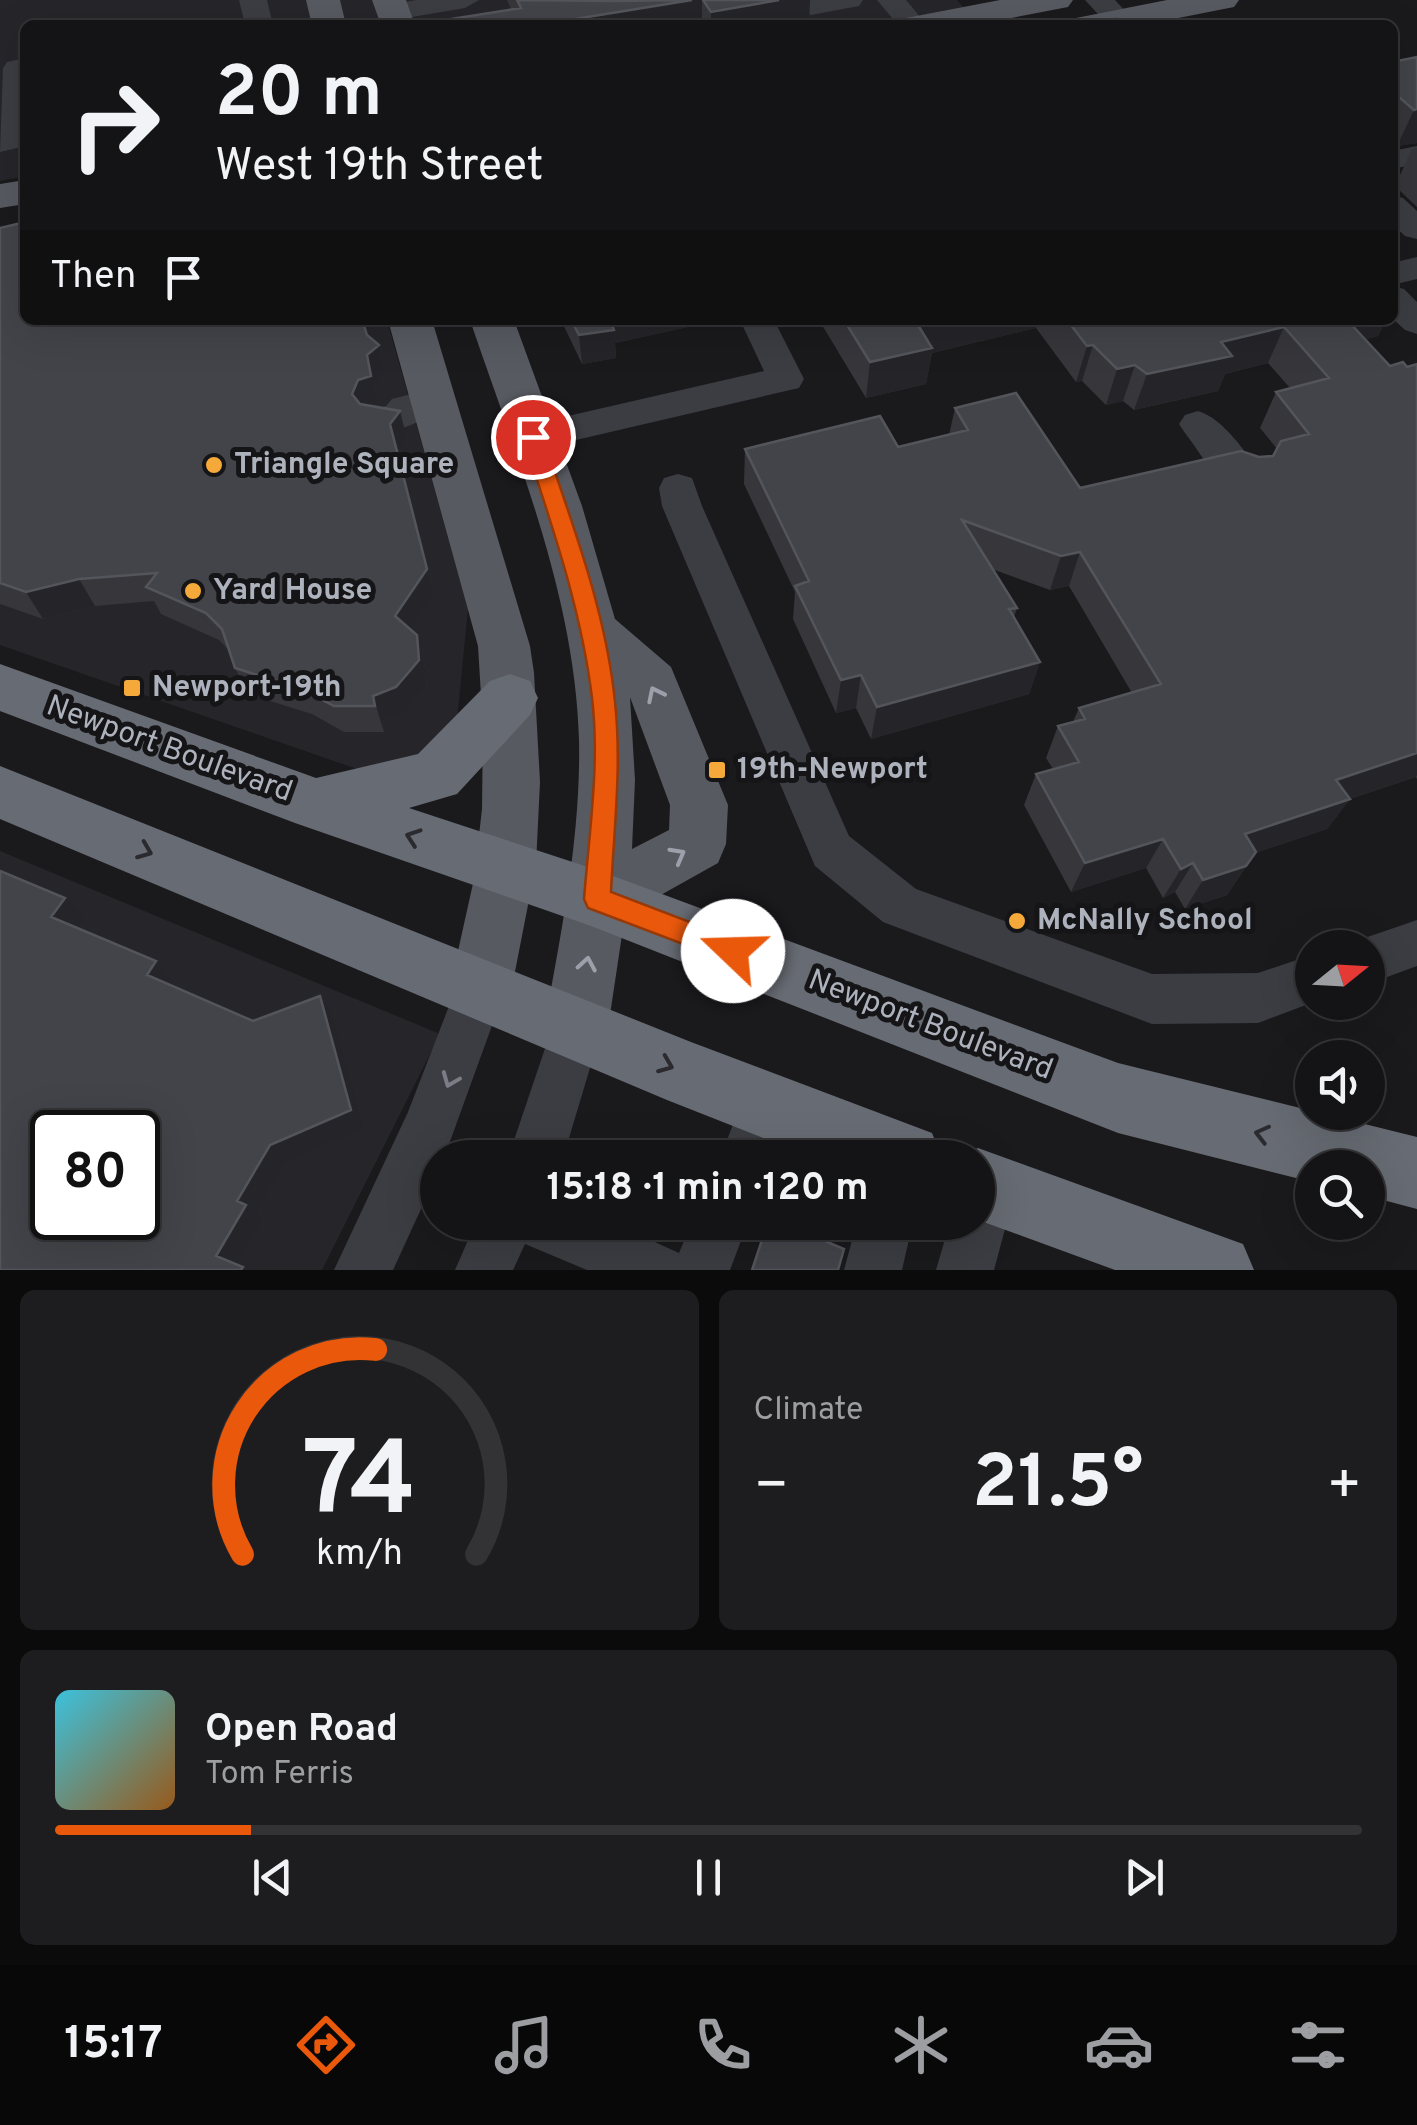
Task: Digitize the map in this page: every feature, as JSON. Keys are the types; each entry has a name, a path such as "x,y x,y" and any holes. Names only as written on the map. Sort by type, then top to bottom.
{"highway":[{"name":"Newport Boulevard","path":"0,688 316,804 598,899 1118,1098 1417,1173"},
{"path":"316,804 436,776 510,698"},
{"path":"6,804 481,987 576,1028 757,1131 808,1140"},
{"path":"995,1192 1123,1255 1217,1270"}],"main road":[{"path":"970,20 1056,0"},
{"path":"1107,17 1222,0"},
{"path":"409,325 400,408 504,646 510,698 511,806 506,869 481,987"},
{"path":"494,325 578,574 604,698 606,753 598,899 576,1028"},
{"path":"592,630 652,683 699,805 701,820 697,844 598,899"}],"street":[{"path":"394,12 465,0"},
{"path":"814,11 849,0"},
{"path":"891,0 911,20"},
{"path":"0,142 17,140 20,68"},
{"path":"1398,211 1417,228"},
{"path":"1398,304 1417,322"},
{"path":"533,437 786,378 760,325"},
{"path":"1198,424 1242,478"},
{"path":"678,488 682,506 832,851 885,894 900,906 1152,999 1258,998 1295,986"},
{"path":"1385,954 1417,943"},
{"path":"363,1270 431,1127 458,1062 481,987"},
{"path":"541,1140 576,1028"},
{"path":"484,1270 498,1240"},
{"path":"583,1240 657,1270"},
{"path":"701,1270 713,1240"},
{"path":"874,1270 881,1240"},
{"path":"965,1270 971,1240"}],"shaded area":[{"path":"0,0 957,0 975,20 20,20 20,177 0,181"},
{"name":"Triangle Square","path":"0,243 20,305 20,325 388,325 468,609 456,730 436,758 377,776 0,645"},
{"path":"0,851 440,1034 322,1270 0,1270"}],"building":[{"path":"517,0 692,0 569,20 445,20 521,8"},
{"path":"703,0 779,0 711,12"},
{"path":"1417,57 1417,109 1398,96 1398,61"},
{"name":"Triangle Square","path":"20,223 20,325 364,325 367,335 379,345 367,355 371,376 358,380 352,394 360,404 400,411 390,424 427,569 395,616 417,635 419,660 396,687 373,696 375,706 334,706 301,689 235,668 222,629 206,613 146,587 157,573 79,579 26,592 0,583 0,228"},
{"path":"574,325 612,325 614,330 579,335"},
{"path":"847,325 918,325 932,348 870,362"},
{"path":"1071,325 1352,325 1390,366 1403,362 1407,367 1417,364 1417,753 1336,780 1350,799 1245,834 1256,852 1246,866 1203,880 1193,863 1181,869 1163,839 1085,863 1036,774 1079,762 1058,726 1085,719 1079,708 1161,684 1080,552 1061,556 962,520 1017,608 1009,609 1040,662 877,707 861,675 841,680 795,586 809,581 745,449 880,416 898,447 968,430 955,408 1016,393 1080,488 1241,451 1259,457 1273,456 1281,441 1309,434 1276,392 1329,378 1284,327 1221,342 1232,356 1147,374 1135,365 1117,369 1093,345 1087,346"},
{"path":"0,871 65,898 51,917 156,961 147,975 253,1021 320,996 351,1110 270,1145 237,1201 246,1205 216,1256 243,1267 0,1270"},
{"path":"762,1240 823,1240 844,1249 838,1270 752,1270"}],"place":[{"name":"Triangle Square","path":"214,465"},
{"name":"Yard House","path":"193,591"},
{"name":"Newport-19th","path":"132,688"},
{"name":"19th-Newport","path":"717,770"},
{"name":"McNally School","path":"1017,921"}],"route":[{"path":"533,437 578,574 604,698 606,753 598,899 733,951"}]}
